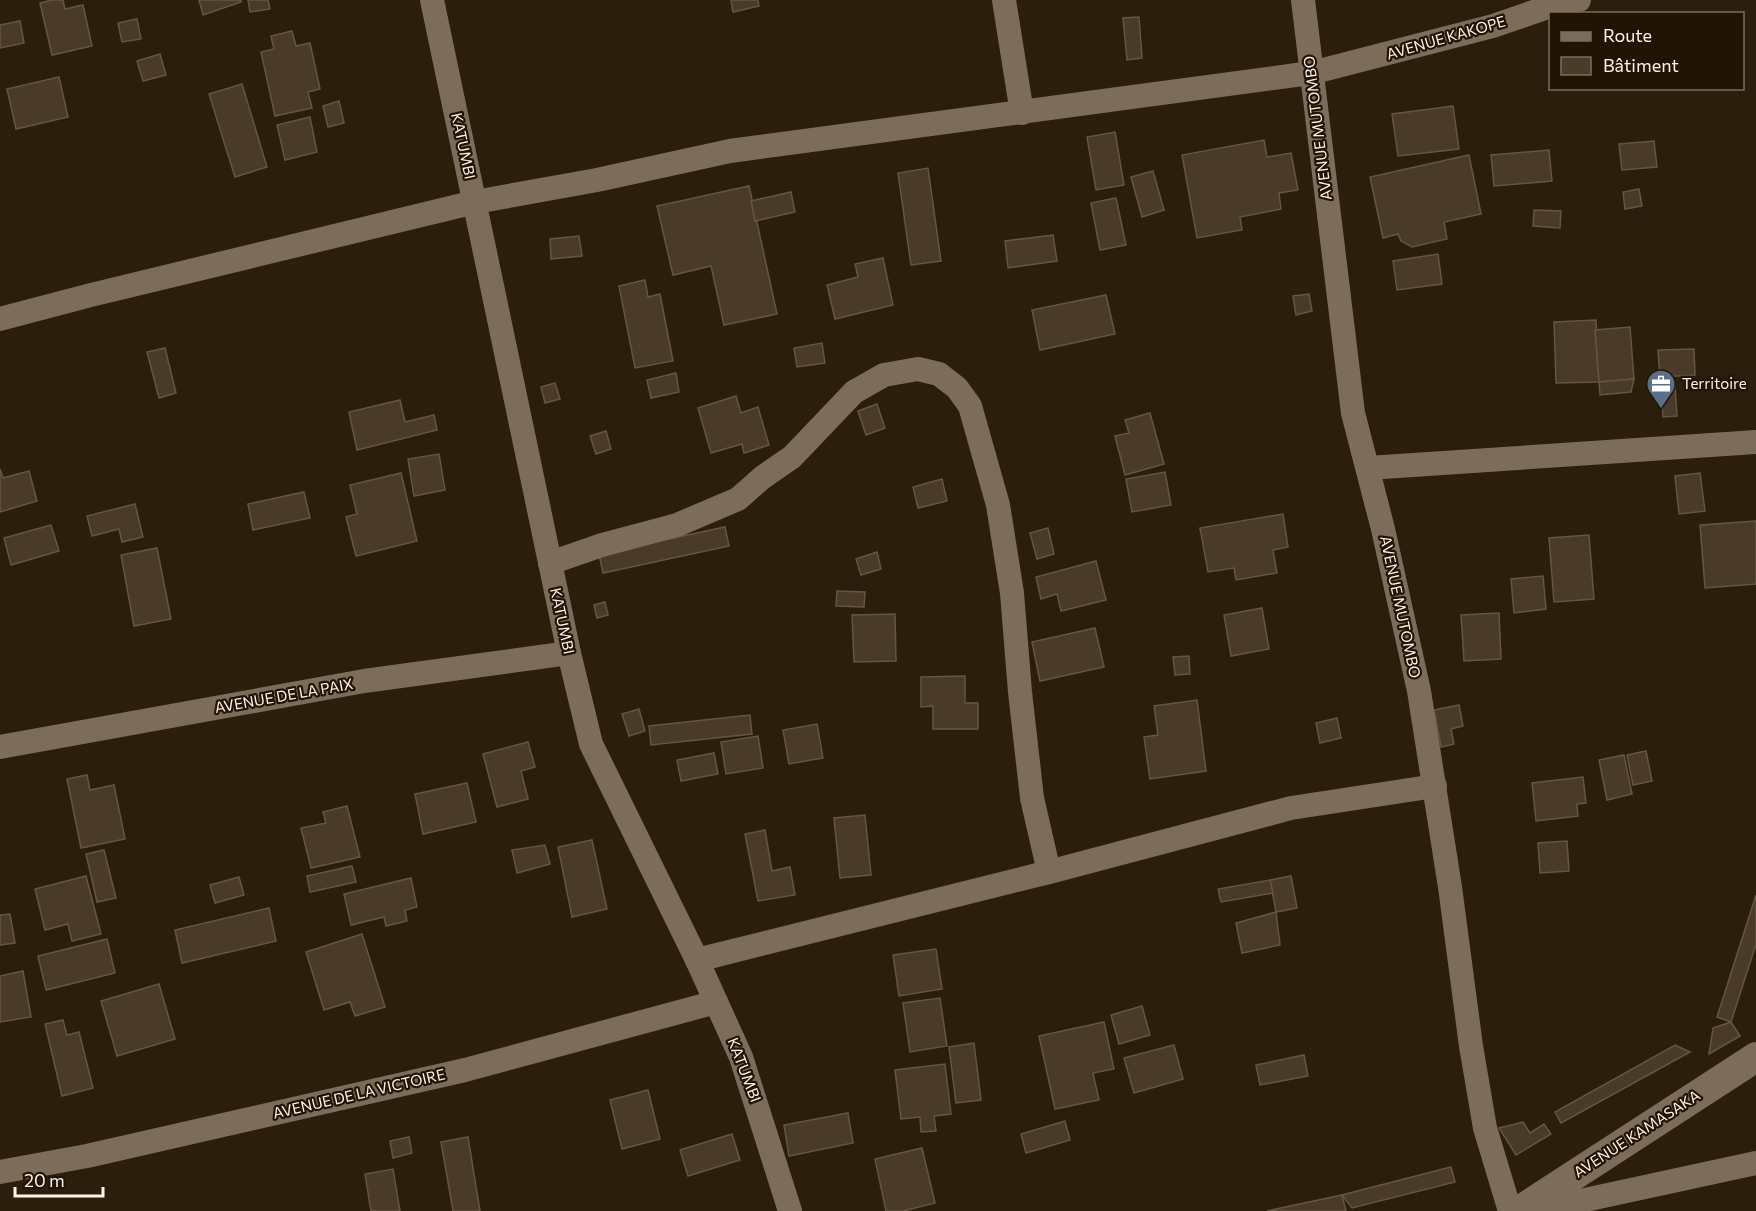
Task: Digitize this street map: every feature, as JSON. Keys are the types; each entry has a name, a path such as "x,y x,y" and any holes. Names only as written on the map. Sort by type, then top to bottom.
{"street":[{"name":"KATUMBI","path":"432,0 569,653 591,744 697,960 741,1057 790,1211"},
{"path":"1004,0 1022,113"},
{"name":"AVENUE MUTOMBO","path":"1302,0 1353,413 1368,468 1419,691 1485,1128 1510,1211"},
{"name":"AVENUE KAKOPE","path":"0,319 475,202 597,180 730,151 1311,73 1493,26 1548,7 1580,0"},
{"path":"550,563 602,545 677,525 738,499 763,477 792,457 854,392 884,375 918,369 939,374 957,388 970,406 998,505 1012,593 1032,798 1049,872"},
{"path":"1368,468 1756,442"},
{"name":"AVENUE DE LA PAIX","path":"0,747 364,681 569,653"},
{"path":"697,960 1049,872 1291,808 1435,786"},
{"name":"AVENUE DE LA VICTOIRE","path":"0,1172 87,1156 465,1070 716,1002"},
{"name":"AVENUE KAMASAKA","path":"1519,1211 1756,1057"},
{"path":"1534,1211 1756,1163"}],"building":[{"path":"63,0 65,9 83,5 92,46 52,55 40,3"},
{"path":"199,0 241,0 241,2 203,15"},
{"path":"248,0 268,0 270,9 250,12"},
{"path":"731,0 758,0 759,6 733,12"},
{"path":"1139,17 1142,58 1127,60 1123,18"},
{"path":"137,19 141,39 122,42 118,23"},
{"path":"20,21 24,43 0,48 0,25"},
{"path":"292,31 296,46 310,43 320,89 308,92 312,108 275,116 261,52 274,49 271,36"},
{"path":"160,54 166,75 143,81 137,61"},
{"path":"59,77 68,117 16,129 7,89"},
{"path":"242,84 267,167 235,177 209,94"},
{"path":"339,101 344,123 328,127 323,106"},
{"path":"1453,106 1459,149 1398,156 1392,114"},
{"path":"310,117 317,152 285,160 277,125"},
{"path":"1115,132 1124,185 1096,190 1087,137"},
{"path":"1264,140 1267,157 1291,153 1298,190 1279,193 1281,209 1240,217 1242,230 1197,238 1182,155"},
{"path":"1654,141 1657,167 1622,170 1619,144"},
{"path":"1549,150 1552,181 1494,186 1491,155"},
{"path":"1469,155 1481,214 1444,222 1447,239 1412,247 1401,241 1398,234 1383,238 1370,177"},
{"path":"928,168 941,261 911,265 898,173"},
{"path":"1153,171 1164,210 1142,217 1131,177"},
{"path":"749,186 777,314 724,325 711,266 673,275 657,206"},
{"path":"1639,189 1642,206 1625,209 1623,192"},
{"path":"791,192 795,212 755,221 751,201"},
{"path":"1116,198 1126,245 1100,250 1091,203"},
{"path":"1534,210 1561,211 1560,228 1533,226"},
{"path":"1053,235 1057,261 1008,268 1005,241"},
{"path":"579,236 582,256 551,259 550,239"},
{"path":"1438,254 1442,284 1397,290 1393,261"},
{"path":"883,258 893,305 835,319 827,285 858,277 855,264"},
{"path":"645,280 648,297 660,294 673,361 635,368 619,286"},
{"path":"1309,294 1312,311 1296,315 1293,296"},
{"path":"1106,295 1115,334 1040,350 1032,310"},
{"path":"1596,320 1599,382 1556,383 1554,322"},
{"path":"1630,327 1634,379 1599,382 1595,330"},
{"path":"822,343 825,363 797,367 794,348"},
{"path":"165,348 176,393 159,398 147,352"},
{"path":"1694,349 1695,375 1660,377 1658,350"},
{"path":"676,373 679,392 651,398 647,380"},
{"path":"1634,379 1631,392 1600,395 1599,382"},
{"path":"555,383 560,399 545,403 541,387"},
{"path":"1675,386 1677,416 1663,417 1661,387"},
{"path":"736,396 741,413 758,407 769,445 744,453 742,444 711,453 698,408"},
{"path":"400,400 405,422 434,415 437,430 357,450 349,412"},
{"path":"877,404 885,428 866,435 858,411"},
{"path":"1150,413 1164,464 1125,475 1115,436 1129,433 1125,420"},
{"path":"606,431 611,449 596,454 590,436"},
{"path":"439,454 445,490 414,496 408,459"},
{"path":"0,469 3,478 29,471 37,501 0,512"},
{"path":"1165,472 1171,505 1132,512 1126,479"},
{"path":"401,473 417,541 356,556 346,517 357,514 350,485"},
{"path":"1700,473 1705,511 1679,514 1675,476"},
{"path":"942,479 947,501 918,508 913,487"},
{"path":"304,492 310,518 253,530 248,504"},
{"path":"135,504 143,537 122,542 119,529 92,536 87,516"},
{"path":"1283,514 1288,547 1273,550 1277,573 1236,580 1234,568 1208,572 1200,528"},
{"path":"1756,521 1756,584 1705,588 1700,525"},
{"path":"51,525 59,551 11,565 4,538"},
{"path":"725,527 729,546 603,573 599,554"},
{"path":"1048,528 1054,554 1037,559 1030,533"},
{"path":"1589,535 1594,599 1554,602 1549,538"},
{"path":"157,548 171,619 134,626 121,555"},
{"path":"877,552 881,569 861,575 856,559"},
{"path":"1096,561 1106,600 1061,611 1057,594 1041,599 1036,577"},
{"path":"1543,576 1546,609 1514,613 1511,579"},
{"path":"837,591 865,592 864,607 836,606"},
{"path":"605,602 608,615 597,618 594,605"},
{"path":"1262,608 1269,649 1231,656 1224,615"},
{"path":"1499,613 1501,659 1464,661 1461,615"},
{"path":"895,614 896,661 854,662 852,615"},
{"path":"1095,628 1104,667 1040,681 1032,642"},
{"path":"1189,656 1190,674 1175,675 1173,657"},
{"path":"965,676 965,703 978,703 978,729 933,729 933,706 921,707 921,677"},
{"path":"1197,700 1206,771 1150,779 1144,737 1158,735 1154,706"},
{"path":"1459,705 1463,726 1451,729 1454,744 1441,747 1434,710"},
{"path":"639,709 645,731 629,736 622,714"},
{"path":"750,715 752,734 651,745 649,726"},
{"path":"1337,718 1341,738 1320,743 1316,723"},
{"path":"817,724 823,758 789,764 783,730"},
{"path":"758,736 763,768 726,774 721,742"},
{"path":"528,742 535,767 521,771 528,799 497,807 483,754"},
{"path":"1646,751 1652,781 1633,785 1627,755"},
{"path":"714,753 718,774 681,781 677,760"},
{"path":"1624,755 1632,794 1607,800 1599,760"},
{"path":"87,775 90,790 114,785 125,839 81,848 67,779"},
{"path":"1583,777 1586,803 1577,804 1578,816 1536,821 1532,783"},
{"path":"467,783 476,822 423,834 415,794"},
{"path":"347,806 360,857 311,868 301,828 326,823 323,812"},
{"path":"865,815 871,875 840,878 834,818"},
{"path":"765,830 772,871 790,867 795,895 758,901 745,834"},
{"path":"592,840 607,909 572,917 558,847"},
{"path":"1567,841 1569,871 1540,873 1538,843"},
{"path":"545,845 550,864 517,873 512,850"},
{"path":"104,850 116,898 97,902 86,854"},
{"path":"352,866 356,882 310,892 307,876"},
{"path":"86,876 101,934 72,941 68,924 45,930 35,889"},
{"path":"1291,876 1297,908 1276,912 1270,880"},
{"path":"239,877 244,895 215,903 210,885"},
{"path":"411,878 417,907 405,910 407,921 386,926 384,917 351,925 344,894"},
{"path":"1270,880 1273,893 1221,902 1218,889"},
{"path":"1756,895 1756,944 1731,1022 1717,1017"},
{"path":"269,908 276,941 182,963 175,930"},
{"path":"1276,912 1280,945 1242,953 1236,923"},
{"path":"10,914 15,943 0,945 0,915"},
{"path":"362,934 385,1007 355,1016 350,1002 324,1010 306,952"},
{"path":"107,939 115,973 46,990 38,956"},
{"path":"936,949 942,989 899,996 893,955"},
{"path":"23,971 31,1017 0,1022 0,976"},
{"path":"159,984 175,1039 117,1056 101,1001"},
{"path":"940,998 947,1046 910,1052 903,1003"},
{"path":"1142,1006 1150,1035 1119,1044 1111,1015"},
{"path":"63,1020 67,1035 79,1032 93,1088 62,1096 45,1024"},
{"path":"1104,1022 1114,1069 1093,1073 1099,1100 1055,1109 1039,1036"},
{"path":"1731,1022 1740,1036 1709,1054 1713,1028"},
{"path":"974,1043 981,1100 956,1103 949,1047"},
{"path":"1174,1045 1183,1079 1134,1093 1124,1058"},
{"path":"1675,1045 1690,1052 1561,1123 1555,1112"},
{"path":"1304,1055 1308,1076 1260,1085 1256,1065"},
{"path":"945,1064 951,1114 934,1116 936,1131 921,1132 920,1117 901,1119 895,1070"},
{"path":"648,1090 660,1139 622,1149 610,1100"},
{"path":"848,1113 853,1143 789,1156 784,1125"},
{"path":"1065,1121 1070,1140 1026,1153 1021,1134"},
{"path":"1523,1122 1530,1133 1544,1124 1551,1134 1516,1155 1499,1128"},
{"path":"732,1134 740,1160 688,1176 680,1150"},
{"path":"409,1137 412,1153 393,1158 390,1141"},
{"path":"468,1137 480,1211 453,1211 441,1142"},
{"path":"922,1148 935,1203 903,1211 886,1211 875,1159"},
{"path":"1451,1167 1455,1182 1352,1208 1342,1195"},
{"path":"393,1169 400,1211 371,1211 365,1174"},
{"path":"1342,1195 1346,1211 1267,1211"}],"place":[{"name":"Territoire","path":"1661,410"}]}
